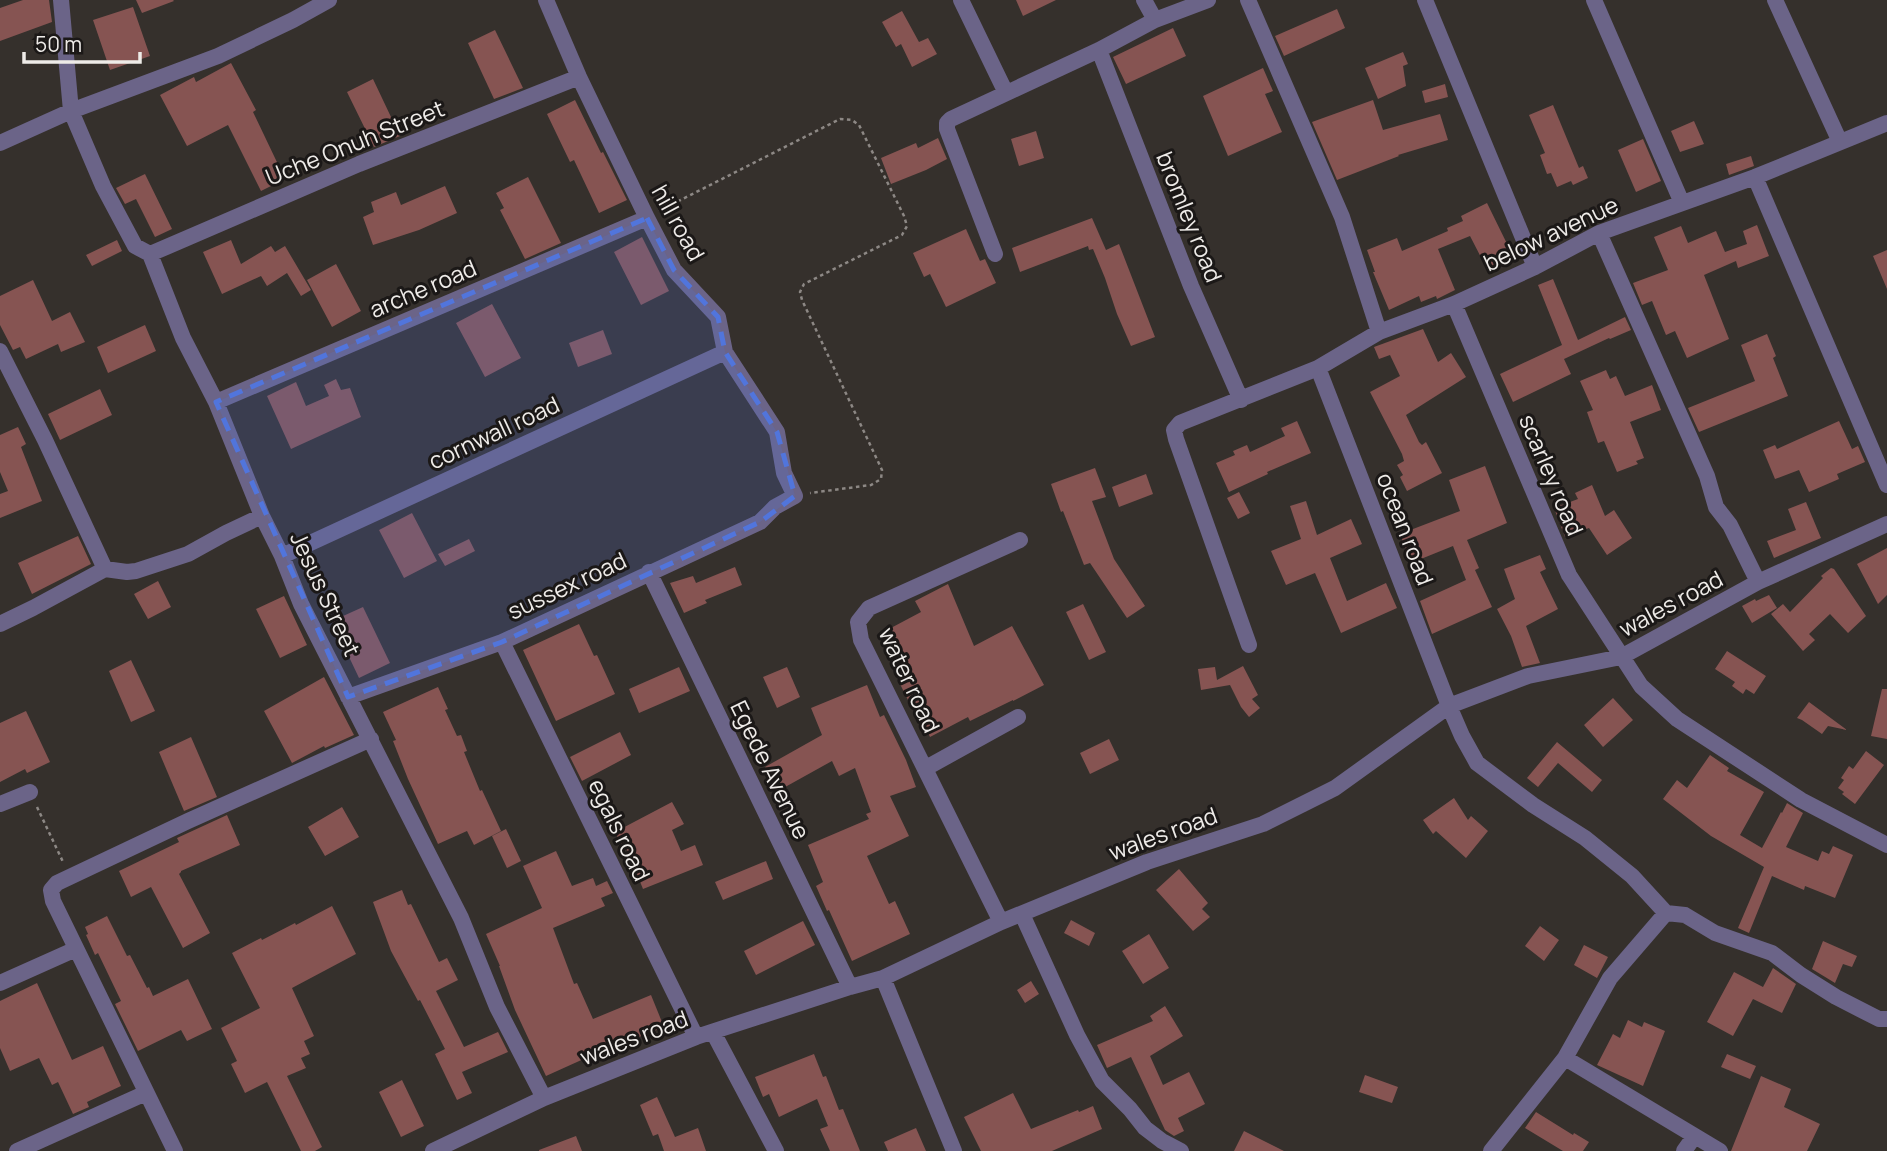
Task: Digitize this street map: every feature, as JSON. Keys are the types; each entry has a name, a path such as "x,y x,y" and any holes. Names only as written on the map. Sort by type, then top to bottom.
{"street":[{"name":"Jesus Street","path":"61,0 71,111 103,186 135,246 150,254 183,338 216,402 301,604 461,918 497,1007 544,1098"},
{"path":"0,143 71,111 218,56 329,0"},
{"name":"hill road","path":"546,0 579,77 674,270 718,317 724,352 777,432 785,473 796,496"},
{"path":"961,0 1006,93"},
{"path":"1144,0 1155,20"},
{"path":"995,254 947,123 1155,20 1208,0"},
{"path":"1248,0 1342,217 1379,332"},
{"path":"1425,0 1535,267"},
{"path":"1594,0 1682,204"},
{"path":"1775,0 1840,142"},
{"name":"bromley road","path":"1099,50 1186,273 1241,400"},
{"name":"Uche Onuh Street","path":"150,254 359,164 579,77"},
{"name":"below avenue","path":"1250,645 1174,430 1180,423 1318,368 1379,332 1454,304 1535,267 1599,233 1755,177 1887,123"},
{"path":"1755,177 1887,485"},
{"name":"arche road","path":"216,402 647,218"},
{"path":"1599,233 1707,476 1716,508 1730,524 1758,582"},
{"name":"scarley road","path":"1454,304 1569,575 1641,686 1677,719 1801,800 1887,845"},
{"path":"0,351 45,440 104,569"},
{"name":"cornwall road","path":"282,556 724,352"},
{"name":"ocean road","path":"1318,368 1449,706 1477,763 1533,805 1585,838 1632,876 1659,902 1666,913"},
{"name":"sussex road","path":"348,697 502,642 760,522 775,507 796,496"},
{"path":"0,624 104,569 136,571 188,554 262,516"},
{"name":"wales road","path":"433,1151 544,1098 696,1037 883,978 1001,922 1147,862 1263,824 1335,788 1449,706 1528,676 1621,657 1758,582 1887,524"},
{"name":"water road","path":"1001,922 861,640 858,622 869,608 1020,540"},
{"name":"Egede Avenue","path":"649,572 850,987"},
{"name":"egals road","path":"502,642 696,1037"},
{"path":"926,768 1018,717"},
{"path":"175,1151 53,901 51,890 63,880 188,821 371,739"},
{"path":"0,804 30,792"},
{"path":"1491,1151 1565,1058 1610,978 1666,913 1685,915 1714,933 1772,953 1836,997 1879,1018 1887,1018"},
{"path":"1022,914 1077,1035 1102,1081 1145,1128 1181,1151"},
{"path":"0,983 76,949"},
{"path":"883,978 954,1151"},
{"path":"713,1032 776,1151"},
{"path":"1565,1058 1720,1151"},
{"path":"17,1151 146,1093"},
{"path":"1684,1151 1694,1137"}],"path":[{"path":"647,218 840,119 852,120 859,125 907,226 902,235 804,284 800,292 882,470 881,479 871,485 796,496"},
{"path":"30,792 63,880"}],"highlighted area":[{"path":"647,218 674,270 718,317 725,352 777,432 795,496 760,522 502,642 348,697 216,402"}],"building":[{"path":"23,0 49,0 52,22 0,41 0,8"},
{"path":"136,0 173,0 174,1 142,13"},
{"path":"1016,0 1056,0 1023,16"},
{"path":"133,7 150,56 110,70 93,20"},
{"path":"1337,9 1345,28 1284,56 1275,36"},
{"path":"902,11 919,42 928,38 937,54 912,67 901,44 896,47 882,22"},
{"path":"1173,28 1186,56 1126,84 1113,57"},
{"path":"495,30 523,88 494,99 468,43"},
{"path":"1403,52 1408,64 1403,66 1406,86 1378,99 1365,68"},
{"path":"231,63 256,110 253,112 285,179 261,191 228,125 187,146 160,95 194,77 196,82"},
{"path":"1263,68 1273,91 1265,94 1282,132 1228,156 1203,96"},
{"path":"373,79 400,136 374,147 347,92"},
{"path":"1445,84 1448,97 1425,103 1422,91"},
{"path":"575,100 627,200 599,213 574,160 570,162 547,114"},
{"path":"1373,100 1383,130 1440,114 1448,140 1398,155 1337,180 1312,122"},
{"path":"1553,105 1579,168 1583,166 1588,178 1573,185 1571,181 1557,187 1551,173 1547,174 1540,155 1545,153 1529,115"},
{"path":"1694,121 1704,144 1680,152 1671,131"},
{"path":"1036,131 1044,158 1019,166 1011,139"},
{"path":"938,138 947,159 891,184 881,158 916,143 918,148"},
{"path":"1643,139 1661,181 1636,192 1618,150"},
{"path":"1751,156 1754,166 1729,175 1726,164"},
{"path":"145,174 172,229 155,237 136,199 125,204 116,188"},
{"path":"528,177 561,243 525,259 500,210 504,208 496,193"},
{"path":"445,186 457,213 419,230 373,245 363,217 374,212 371,202 396,192 401,205"},
{"path":"1487,203 1513,256 1487,269 1470,236 1438,249 1455,290 1437,299 1436,296 1421,302 1419,296 1389,310 1367,250 1397,238 1402,251 1448,231 1447,228 1463,221 1461,216"},
{"path":"1092,218 1106,250 1119,244 1155,337 1131,346 1093,249 1089,250 1088,246 1020,272 1012,248"},
{"path":"1757,225 1769,256 1738,268 1736,261 1704,275 1729,339 1687,358 1675,331 1666,335 1652,301 1642,305 1633,283 1668,270 1654,237 1681,226 1688,243 1716,231 1725,252 1747,244 1743,231"},
{"path":"966,229 980,261 985,259 996,283 946,307 930,274 924,277 913,253"},
{"path":"642,237 669,291 641,305 614,252"},
{"path":"117,240 122,251 92,266 86,255"},
{"path":"231,240 241,264 271,246 275,252 285,246 311,290 301,296 287,273 267,286 261,276 222,294 203,252"},
{"path":"1887,250 1887,289 1873,256"},
{"path":"336,264 361,311 332,327 307,280"},
{"path":"1553,279 1578,340 1625,317 1631,330 1564,359 1571,374 1513,402 1500,374 1562,345 1538,285"},
{"path":"33,280 52,321 70,312 85,342 61,352 58,344 26,359 20,347 13,350 0,325 0,296"},
{"path":"492,304 521,358 485,377 456,323"},
{"path":"145,325 156,351 108,373 97,347"},
{"path":"1423,329 1438,362 1451,353 1466,377 1406,415 1419,442 1422,445 1426,442 1442,473 1407,491 1397,465 1404,461 1402,454 1370,392 1400,376 1390,355 1379,359 1374,347"},
{"path":"603,330 612,354 578,367 569,343"},
{"path":"1767,334 1788,396 1699,432 1688,408 1755,381 1741,345"},
{"path":"1606,370 1610,379 1616,376 1625,396 1652,385 1661,410 1630,422 1644,458 1636,461 1638,464 1617,472 1604,441 1598,443 1587,412 1593,410 1580,381"},
{"path":"336,379 341,390 350,388 361,417 291,449 267,396 296,382 306,406 329,396 324,385"},
{"path":"100,389 112,415 60,440 48,414"},
{"path":"1297,421 1311,453 1229,492 1216,463 1235,455 1233,451 1247,445 1250,452 1285,436 1281,428"},
{"path":"1839,421 1852,449 1858,446 1865,462 1837,474 1839,479 1809,492 1799,470 1775,479 1763,450 1775,445 1777,449"},
{"path":"18,427 26,444 21,447 42,501 0,518 0,494 8,491 0,472 0,435"},
{"path":"1485,466 1507,523 1467,540 1479,568 1475,570 1492,607 1432,634 1420,601 1466,580 1453,546 1411,563 1400,534 1460,511 1449,480"},
{"path":"1095,468 1106,497 1092,501 1114,559 1145,606 1127,618 1090,563 1084,565 1051,484"},
{"path":"1146,474 1153,494 1119,507 1112,487"},
{"path":"1592,485 1605,516 1614,510 1632,538 1607,555 1589,528 1565,537 1554,508 1578,499 1575,493"},
{"path":"1239,492 1250,513 1238,519 1227,498"},
{"path":"1306,501 1317,535 1351,519 1362,544 1330,558 1347,601 1386,583 1397,608 1341,633 1315,573 1286,585 1271,551 1301,539 1290,506"},
{"path":"1806,502 1821,538 1774,558 1767,541 1796,530 1788,509"},
{"path":"412,513 437,561 404,578 379,530"},
{"path":"78,536 91,564 32,594 18,563"},
{"path":"469,539 475,551 445,566 438,554"},
{"path":"1887,548 1887,595 1878,604 1857,564"},
{"path":"1540,555 1546,569 1540,572 1558,609 1526,626 1540,663 1522,667 1511,636 1497,609 1515,599 1504,569"},
{"path":"735,567 742,585 705,600 707,603 684,613 670,583 693,576 696,583"},
{"path":"1831,568 1866,616 1848,633 1830,614 1809,634 1815,640 1803,651 1771,614 1783,604 1790,612"},
{"path":"158,581 171,607 148,619 134,594"},
{"path":"948,584 974,646 1012,626 1044,685 970,721 968,717 930,737 915,706 912,708 900,684 906,681 891,652 899,648 889,629 921,612 915,601"},
{"path":"1769,595 1777,608 1752,623 1742,606"},
{"path":"284,596 307,645 280,658 256,609"},
{"path":"1083,604 1106,652 1089,660 1066,612"},
{"path":"363,607 390,663 359,678 332,621"},
{"path":"579,624 615,694 556,721 523,650"},
{"path":"1727,651 1766,676 1754,694 1746,689 1743,694 1732,686 1735,682 1715,669"},
{"path":"131,660 155,711 131,722 109,671"},
{"path":"1243,666 1258,695 1252,699 1260,708 1249,717 1230,685 1201,690 1198,669 1215,667 1217,680"},
{"path":"679,667 690,691 639,713 629,689"},
{"path":"787,667 800,697 777,708 763,677"},
{"path":"324,677 354,735 325,748 324,746 292,763 264,711"},
{"path":"867,685 880,717 884,715 906,760 916,787 890,796 909,836 867,856 889,904 895,901 910,934 852,961 816,886 823,882 808,845 869,819 866,814 871,812 855,768 839,776 832,761 778,791 765,767 822,735 811,708"},
{"path":"438,687 457,736 461,735 467,751 464,752 480,791 482,790 501,831 474,845 467,831 438,844 408,779 393,741 396,740 383,712"},
{"path":"1882,689 1887,689 1887,739 1871,736"},
{"path":"1613,698 1633,720 1603,747 1584,725"},
{"path":"1809,702 1847,730 1828,726 1822,734 1797,718"},
{"path":"26,711 50,762 27,773 25,769 0,782 0,723"},
{"path":"620,732 631,755 582,781 570,757"},
{"path":"191,737 217,797 184,811 159,752"},
{"path":"1109,739 1119,760 1090,774 1080,753"},
{"path":"1557,742 1602,780 1592,792 1558,763 1538,787 1527,778"},
{"path":"1866,751 1884,765 1855,804 1838,788 1849,766 1853,769"},
{"path":"1710,755 1729,768 1727,771 1764,792 1740,835 1762,848 1787,803 1803,813 1786,847 1818,861 1822,851 1829,854 1833,846 1853,855 1835,898 1805,886 1804,890 1772,876 1749,933 1738,928 1764,867 1711,836 1663,799 1677,780 1687,788"},
{"path":"1454,798 1468,820 1471,816 1488,831 1466,858 1436,831 1433,834 1423,820"},
{"path":"672,802 684,824 672,830 681,851 695,845 703,865 643,889 626,847 623,849 615,832"},
{"path":"342,807 359,837 325,856 308,827"},
{"path":"227,815 240,845 179,874 210,933 183,948 151,887 131,897 119,871 179,842 177,838"},
{"path":"506,829 521,861 507,868 492,836"},
{"path":"556,851 572,886 593,878 596,886 607,881 613,893 601,898 605,906 553,928 574,984 577,983 593,1019 651,995 664,1027 546,1076 515,1010 486,934 542,908 523,866"},
{"path":"766,861 773,879 723,900 715,882"},
{"path":"1179,869 1208,903 1202,909 1210,917 1193,931 1156,890"},
{"path":"402,890 439,962 447,958 458,980 436,991 464,1047 498,1032 508,1052 462,1072 472,1093 457,1100 435,1054 445,1049 391,951 373,902"},
{"path":"332,906 356,954 292,988 314,1036 304,1041 310,1054 301,1058 306,1068 287,1076 322,1147 315,1151 301,1151 267,1082 245,1093 231,1064 237,1061 221,1028 260,1008 232,953"},
{"path":"107,916 127,956 130,955 153,996 188,979 212,1029 187,1041 181,1030 138,1051 115,1004 121,1001 98,953 95,955 86,935 88,934 85,927"},
{"path":"1071,920 1095,933 1089,946 1064,933"},
{"path":"803,921 815,945 756,975 744,951"},
{"path":"1540,926 1559,940 1544,961 1525,946"},
{"path":"1149,934 1169,968 1143,984 1122,951"},
{"path":"1823,941 1857,956 1852,967 1843,964 1835,983 1812,969"},
{"path":"1584,945 1608,957 1597,978 1574,965"},
{"path":"1773,968 1796,984 1782,1013 1753,999 1733,1036 1707,1022 1734,972 1763,987"},
{"path":"1031,981 1039,994 1025,1003 1017,990"},
{"path":"37,983 72,1060 103,1046 121,1086 87,1102 89,1107 73,1114 58,1082 52,1085 39,1058 10,1071 0,1048 0,1001"},
{"path":"1165,1006 1183,1036 1150,1056 1163,1085 1189,1072 1205,1104 1178,1118 1184,1131 1174,1136 1165,1130 1131,1057 1107,1068 1097,1045 1153,1021 1150,1016"},
{"path":"1628,1020 1642,1027 1644,1022 1665,1031 1643,1086 1597,1065 1613,1034 1620,1038"},
{"path":"814,1054 839,1110 843,1109 860,1151 830,1151 820,1129 828,1126 817,1099 779,1117 769,1094 763,1097 755,1077"},
{"path":"1727,1054 1756,1066 1750,1079 1721,1067"},
{"path":"1365,1075 1398,1087 1392,1103 1359,1092"},
{"path":"1761,1076 1791,1089 1784,1107 1820,1124 1807,1151 1731,1151"},
{"path":"402,1080 424,1126 401,1137 379,1092"},
{"path":"1013,1093 1031,1129 1093,1106 1102,1129 1052,1151 981,1151 964,1117"},
{"path":"657,1097 675,1137 698,1128 706,1151 664,1151 658,1134 653,1136 640,1105"},
{"path":"1536,1112 1589,1142 1583,1151 1563,1151 1525,1128"},
{"path":"916,1128 926,1151 888,1151 884,1142"},
{"path":"1244,1131 1284,1151 1234,1151"},
{"path":"576,1136 582,1151 539,1151 539,1150"}]}
